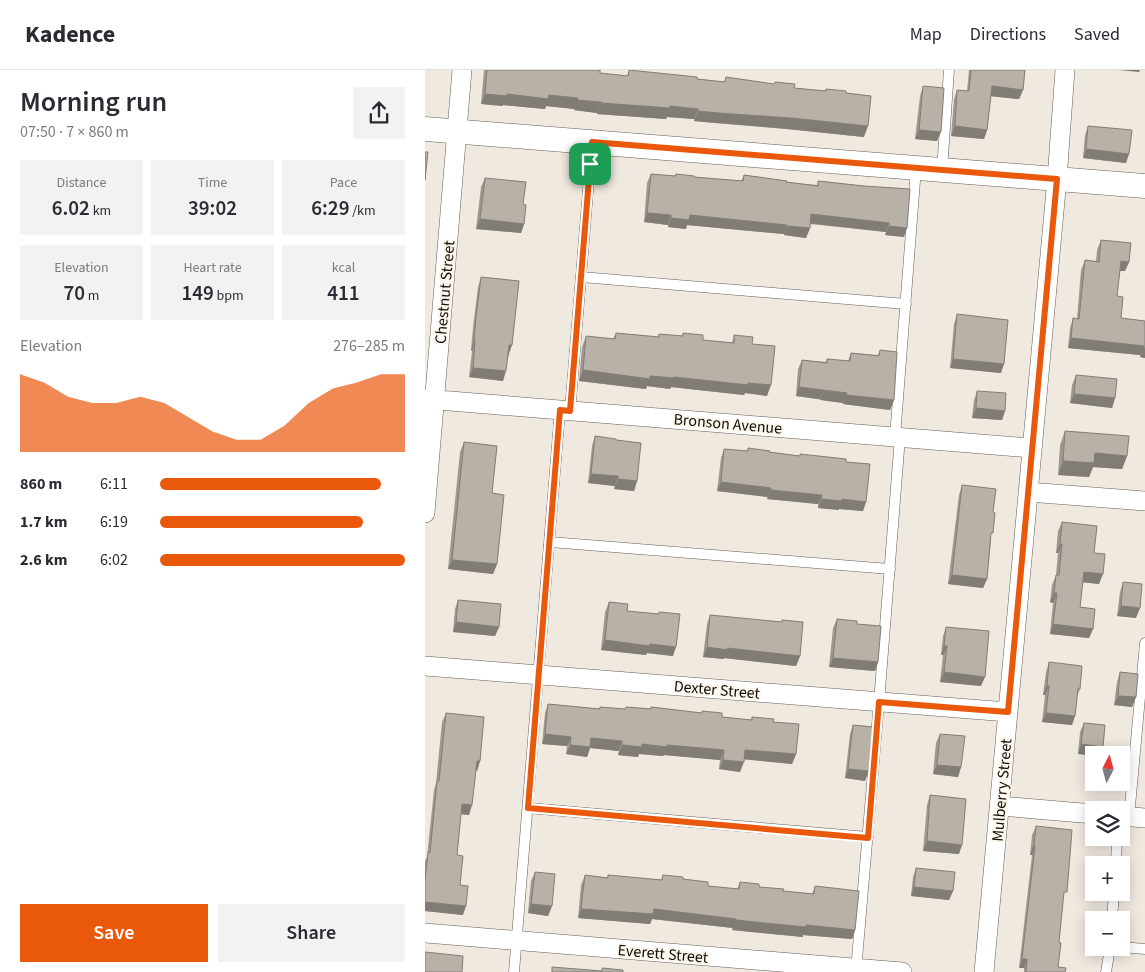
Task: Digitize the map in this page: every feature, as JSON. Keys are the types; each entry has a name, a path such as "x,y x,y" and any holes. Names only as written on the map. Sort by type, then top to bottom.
{"street":[{"name":"Chestnut Street","path":"425,513 430,399 462,70"},
{"name":"Mulberry Street","path":"984,972 1057,179 1065,70"},
{"path":"425,129 1145,186"},
{"name":"Bronson Avenue","path":"430,399 1031,448"},
{"path":"1028,492 1145,501"},
{"name":"Dexter Street","path":"425,666 1008,712"},
{"path":"1000,806 1085,813"},
{"name":"Everett Street","path":"425,933 856,971 902,972"}],"lane":[{"path":"942,170 949,70"},
{"path":"514,972 550,542 581,277 592,142"},
{"path":"856,971 890,569 916,168"},
{"path":"581,277 906,304"},
{"path":"550,542 890,569"},
{"path":"1132,817 1145,648"},
{"path":"528,808 868,838"},
{"path":"1130,948 1145,949"},
{"path":"1106,972 1109,956"}],"building":[{"path":"487,70 600,70 600,73 628,76 629,70 725,82 726,77 774,84 775,82 795,84 794,88 846,91 846,93 871,96 868,126 698,111 698,109 670,106 670,108 601,103 549,95 548,99 507,94 507,96 485,94"},
{"path":"971,70 1025,70 1023,90 992,86 987,130 955,126 957,90 969,91"},
{"path":"923,86 944,88 941,132 919,130"},
{"path":"1088,126 1132,130 1129,154 1086,149"},
{"path":"425,152 428,152 425,180"},
{"path":"651,174 675,176 676,174 743,181 744,175 818,186 818,181 910,189 907,228 889,226 889,223 811,214 810,228 690,215 689,220 671,218 671,215 647,213"},
{"path":"485,178 526,182 523,204 526,205 524,224 480,219"},
{"path":"1101,240 1131,243 1129,262 1121,261 1117,296 1123,297 1121,318 1145,321 1145,348 1143,348 1144,346 1071,338 1073,318 1079,319 1085,260 1099,262"},
{"path":"481,277 519,281 512,345 509,345 506,371 473,368"},
{"path":"957,314 1008,320 1004,364 953,359"},
{"path":"616,333 659,337 659,334 683,336 683,333 703,335 703,340 734,343 734,335 753,337 752,344 775,346 771,385 748,383 748,385 674,377 650,376 650,379 583,370 586,336 615,339"},
{"path":"880,350 897,352 894,400 846,395 847,393 799,387 802,360 827,363 827,359 850,361 851,353 879,356"},
{"path":"1076,375 1117,379 1115,398 1074,394"},
{"path":"977,391 1006,393 1005,411 976,408"},
{"path":"1065,431 1129,436 1127,456 1095,453 1094,463 1063,461"},
{"path":"595,436 641,443 637,481 618,479 618,476 591,474"},
{"path":"464,442 497,446 492,493 504,495 497,564 452,560"},
{"path":"748,448 800,456 800,454 846,459 846,462 870,464 866,502 821,499 822,495 771,490 771,488 721,482 724,449 748,451"},
{"path":"962,485 996,489 987,579 952,575"},
{"path":"1062,522 1097,526 1094,553 1105,554 1103,574 1084,572 1080,607 1095,609 1093,629 1053,624 1057,593 1054,593 1056,575 1059,575 1062,544 1060,544"},
{"path":"1123,582 1142,584 1140,608 1121,606"},
{"path":"458,600 501,604 499,627 456,622"},
{"path":"609,602 628,604 627,611 680,614 676,647 650,644 649,646 605,640"},
{"path":"710,615 782,622 782,620 803,622 800,656 707,647"},
{"path":"837,619 857,621 857,624 881,626 878,662 833,658"},
{"path":"946,627 989,631 985,677 944,672 947,646 944,646"},
{"path":"1049,662 1082,666 1075,716 1046,713"},
{"path":"1120,672 1138,674 1136,697 1118,696"},
{"path":"548,704 600,709 600,707 625,709 626,707 651,709 651,707 702,713 702,711 722,713 722,717 752,720 752,717 774,719 773,722 799,724 796,754 745,750 744,762 723,760 724,750 642,744 642,747 622,745 622,741 591,738 590,747 570,745 571,737 545,734"},
{"path":"446,713 484,717 480,761 477,761 472,805 462,804 457,855 463,856 460,885 468,886 466,906 425,902 428,852 430,853"},
{"path":"1084,723 1105,725 1103,746 1081,744"},
{"path":"853,725 873,727 869,771 848,769"},
{"path":"940,734 965,736 961,767 937,765"},
{"path":"930,795 966,799 962,845 927,841"},
{"path":"1036,826 1072,830 1067,892 1064,892 1059,942 1061,943 1058,967 1066,968 1065,972 1026,972 1027,959 1022,959"},
{"path":"916,868 955,872 953,891 914,887"},
{"path":"535,872 555,874 552,906 531,904"},
{"path":"585,875 608,878 608,875 662,880 663,875 708,882 708,886 739,889 740,882 759,884 759,887 784,889 783,891 814,894 815,886 859,891 855,930 755,922 654,909 653,914 581,909"},
{"path":"425,952 463,956 462,972 425,972"},
{"path":"552,967 602,971 602,968 623,970 623,972 552,972"}],"route":[{"path":"592,142 1057,179 1008,712 879,702 868,838 528,808 560,410 570,411 590,164 592,142"}]}
